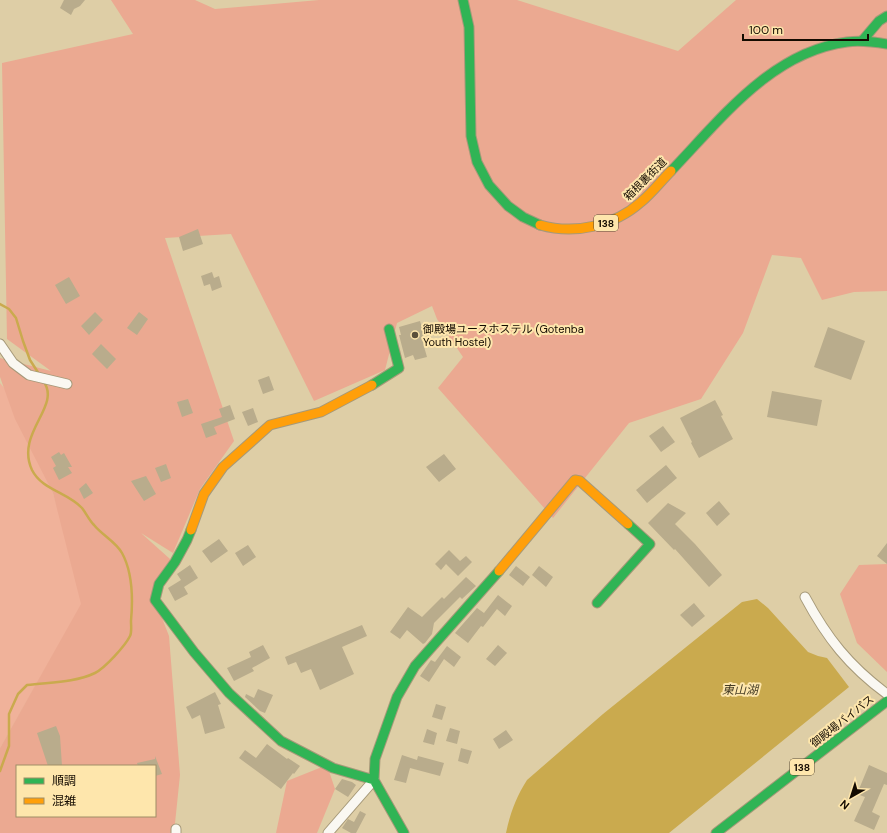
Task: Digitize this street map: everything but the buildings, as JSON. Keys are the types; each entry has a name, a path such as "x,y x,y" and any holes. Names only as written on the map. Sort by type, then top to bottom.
{"main road":[{"name":"箱根裏街道","path":"463,0 469,28 470,129 476,161 491,189 514,211 529,220 545,226 562,228 597,226 614,221 628,213 642,202 742,97 780,67 800,56 821,48 842,43 862,41"},
{"path":"862,41 874,26 887,16"},
{"name":"138","path":"862,41 887,44"},
{"path":"374,780 333,768 281,741 229,693 194,652 155,600 159,584 175,562 187,540 204,494 224,467 270,425 321,412 377,383 399,368 389,329"},
{"path":"404,833 374,780 375,759 397,698 415,666 493,578 575,480 580,481 650,544 597,603"},
{"name":"御殿場バイパス","path":"716,833 887,701"}],"street":[{"path":"0,344 13,363 29,375 67,384"},
{"path":"805,597 817,621 832,642 871,682 887,694"},
{"path":"328,833 374,780"}],"shaded area":[{"path":"111,0 195,0 215,9 319,0 517,0 678,51 736,0 887,0 887,291 854,292 822,300 801,258 772,255 743,333 701,399 629,423 553,518 438,388 463,357 437,319 432,306 397,323 385,370 314,401 231,234 165,238 234,441 200,489 173,553 141,533 170,559 155,600 169,636 180,775 174,833 0,833 0,748 81,604 53,493 15,419 0,377 0,358 51,371 7,339 2,63 133,34"},
{"path":"0,383 30,419 85,597 0,748"},
{"path":"887,564 887,672 857,643 840,594 859,565"},
{"path":"327,765 335,789 317,833 276,833 287,781"}],"water":[{"name":"東山湖","path":"757,599 768,608 808,652 827,658 849,687 669,833 506,833 514,806 527,780 603,714 742,602"}],"waterway":[{"path":"0,304 9,309 16,318 30,360 39,374"},
{"path":"0,771 9,746 9,714 18,694 27,685 79,679 95,673 104,667 124,645 131,633 131,586 126,561 122,553 116,545 92,523 82,508 69,498 48,487 36,477 32,470 28,457 29,444 47,401 48,391 44,382"}],"traffic: fast":[{"path":"463,0 469,27 471,136 477,162 489,185 508,206 523,217 540,225"},
{"path":"862,41 879,21 887,16"},
{"path":"671,171 709,130 749,91 794,59 820,48 852,41 887,44"},
{"path":"372,385 399,368 389,329"},
{"path":"597,603 650,544 628,524"},
{"path":"191,530 175,562 159,584 155,600 194,652 229,693 281,741 333,768 374,780"},
{"path":"404,833 374,780 375,759 397,697 415,666 499,571"},
{"path":"716,833 887,701"}],"traffic: slow":[{"path":"540,225 553,228 580,228 594,226 619,217 641,202 671,171"},
{"path":"191,530 204,494 223,467 270,425 321,412 372,385"},
{"path":"499,571 575,480 580,481 628,524"}],"place":[{"name":"御殿場ユースホステル (Gotenba Youth Hostel)","path":"415,335"}]}
